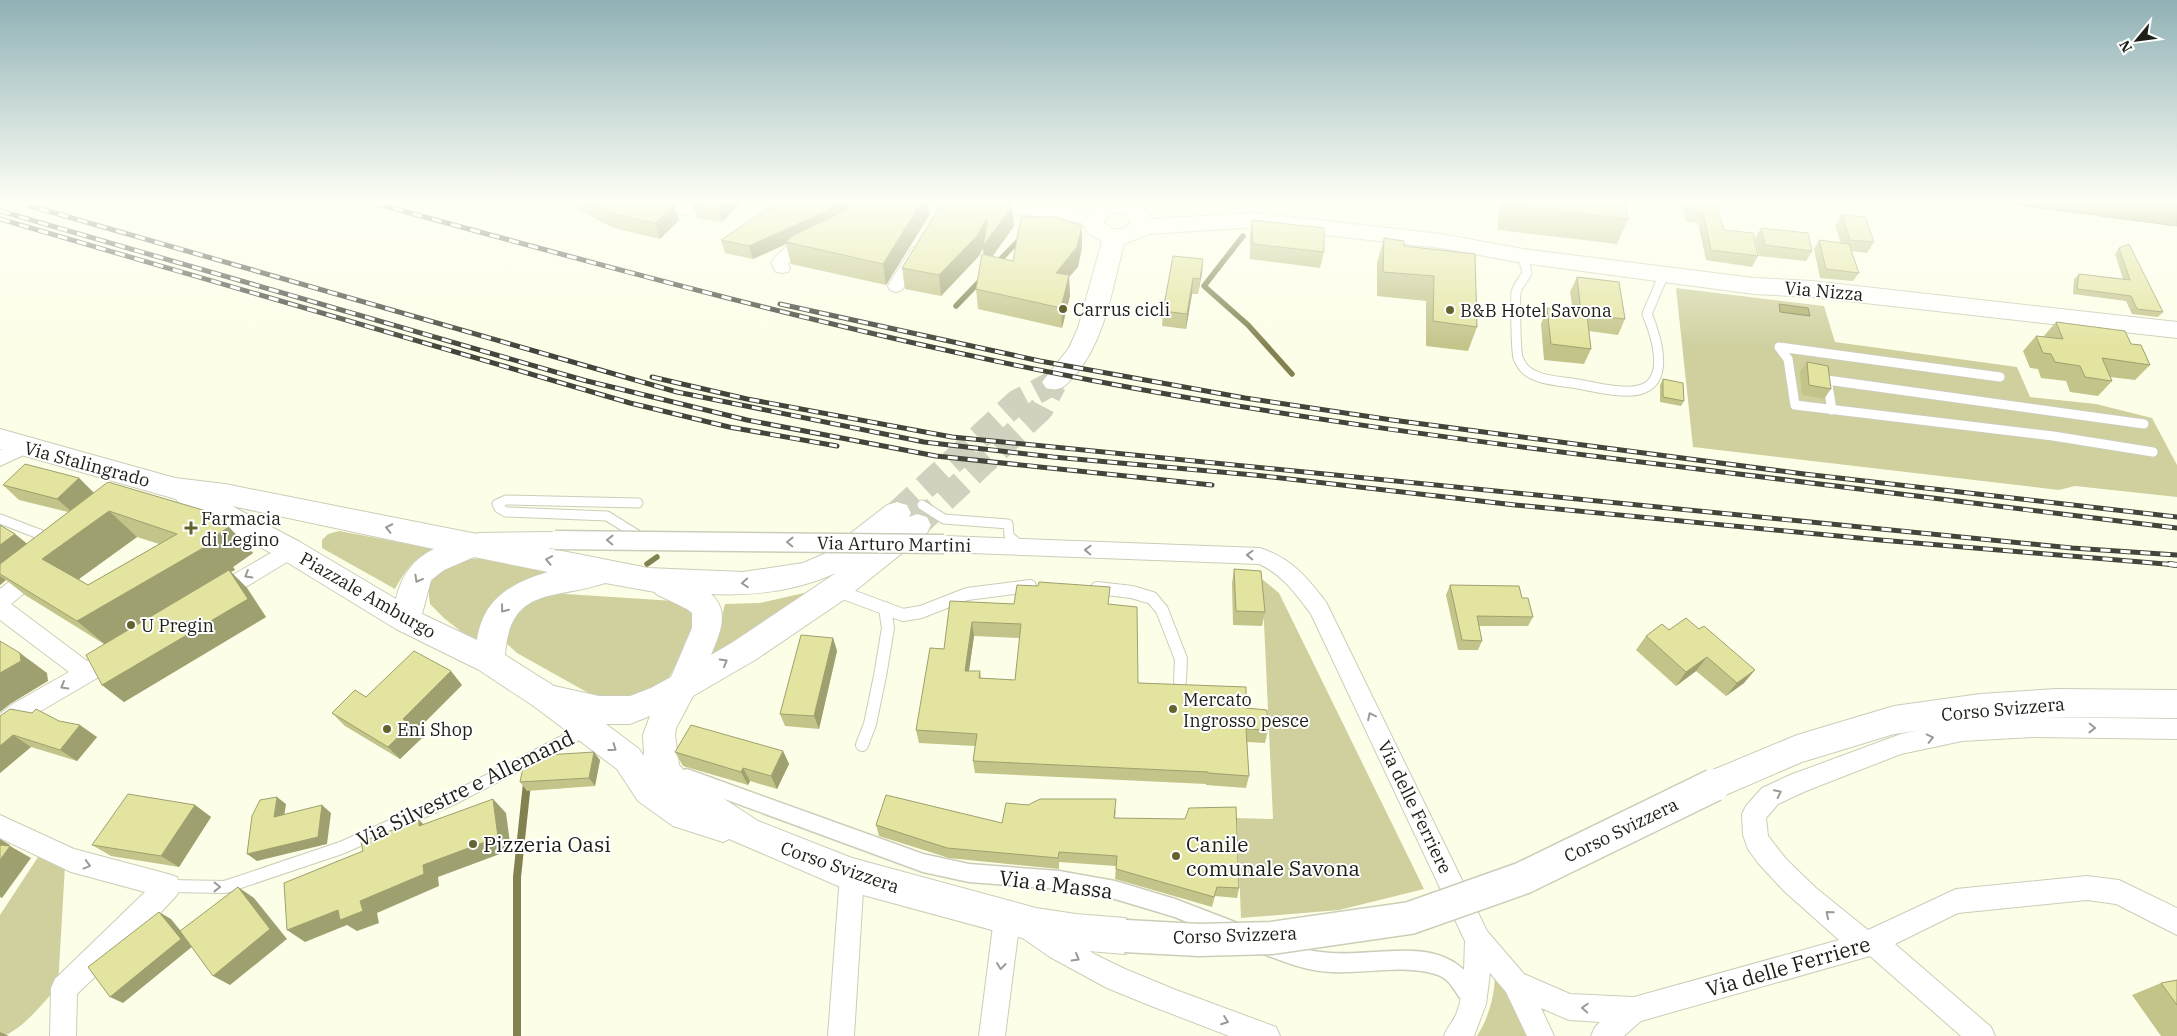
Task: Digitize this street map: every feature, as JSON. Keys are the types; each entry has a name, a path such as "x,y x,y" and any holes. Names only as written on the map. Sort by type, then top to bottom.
{"main road":[{"path":"1055,382 1080,352 1092,319 1110,251"},
{"name":"Via Nizza","path":"1498,251 1754,286 1812,289 2177,330"},
{"name":"Via Stalingrado","path":"12,443 152,489"},
{"path":"152,489 225,494 648,580 687,595 705,607 708,618 707,628 682,687"},
{"name":"Piazzale Amburgo","path":"152,489 290,550 406,620 490,661 546,697 628,759 649,790 685,815 746,832"},
{"path":"648,580 743,584 806,574 834,562 912,514"},
{"path":"682,687 744,651 835,590 912,514"},
{"path":"290,550 311,525 336,517"},
{"path":"406,620 417,577 426,568 472,543"},
{"path":"490,661 492,631 503,610 516,596 530,589 553,582 613,572"},
{"name":"Piazzale Amburgo","path":"546,697 600,710 630,710 662,698 682,687"},
{"name":"Corso Svizzera","path":"682,687 661,726 659,735 660,754 665,773 678,787 746,832 852,875 1014,920 1076,932 1200,940 1272,938 1410,918 1523,878 1714,785 1796,749 1894,720 1980,708 2056,703 2177,704"}],"street":[{"path":"782,268 779,263 783,257 794,251"},
{"path":"896,286 918,251"},
{"path":"0,459 12,443"},
{"name":"Via Arturo Martini","path":"472,543 555,540 944,544 1260,556 1276,562 1293,574"},
{"path":"0,601 64,544"},
{"path":"196,606 290,550"},
{"name":"Via delle Ferriere","path":"1293,574 1319,608 1478,940 1515,983 1541,1036"},
{"path":"0,608 87,672"},
{"path":"0,728 19,712 129,647"},
{"path":"1982,1036 1907,973 1806,894 1776,864 1756,839 1754,814 1770,796 1798,783 1901,744 1962,731 2033,727 2177,729"},
{"name":"Via a Massa","path":"687,777 887,851 954,871 1006,877 1048,878 1100,886 1188,912 1265,945 1315,962 1346,963 1405,960 1430,964 1454,972 1473,999"},
{"path":"0,826 70,860 168,886 142,914 64,988 63,1032"},
{"path":"841,1036 852,875"},
{"name":"Via delle Ferriere","path":"1604,1036 1634,1010 1870,944 1956,900 2087,888 2119,892 2177,922"},
{"path":"992,1036 1014,920 1088,965 1182,1006 1267,1036"},
{"path":"1457,1036 1464,1029 1473,999 1477,972 1478,940"},
{"path":"1515,983 1569,1007 1634,1010"}],"lane":[{"path":"1524,256 1527,272 1516,291 1518,358 1524,368 1532,374 1548,379 1599,388 1639,390 1644,389 1655,378 1659,361 1657,337 1647,314 1664,274"},
{"path":"2000,377 1779,347 1788,359 1795,405 2054,436 2153,452"},
{"path":"1832,410 1827,380 2144,424"},
{"path":"638,503 506,500 497,504 499,508 506,512 607,516 647,541"},
{"path":"912,514 944,519 1008,524 1009,536 1024,548"},
{"path":"0,519 64,544"},
{"path":"835,590 903,615 922,612 966,594 1042,586"},
{"path":"1089,588 1132,592 1152,598 1162,610 1181,659 1180,681"},
{"path":"862,744 870,724 888,628 885,608"},
{"name":"Via Silvestre e Allemand","path":"168,886 226,887 341,848 446,802 587,729"}],"green space":[{"path":"1676,288 1824,306 1835,342 2017,367 2030,397 2096,404 2152,418 2177,465 2177,497 2075,486 2059,490 1693,447"},
{"path":"339,531 435,549 421,556 411,565 395,589 322,548 322,540 328,534"},
{"path":"484,558 559,571 495,601 482,620 476,643 445,619 430,604 428,586 446,567 458,561"},
{"path":"1262,579 1279,593 1424,889 1339,910 1241,918 1237,818 1273,819"},
{"path":"813,591 712,657 725,604 760,603"},
{"path":"551,593 674,601 690,611 695,618 698,628 665,684 608,704 517,653 506,643 508,615 518,605"},
{"path":"40,854 65,866 58,986 23,1024 15,1030 0,1036 0,915"},
{"path":"1495,972 1528,1036 1477,1036 1490,1006"}],"shaded area":[{"path":"1779,304 1808,308 1810,316 1780,312"}],"building":[{"path":"827,251 891,251 883,264"},
{"path":"912,251 962,251 939,275 902,268"},
{"path":"1015,251 1073,251 1056,273 1069,275 1061,308 976,289 982,254 1013,261"},
{"path":"1384,251 1451,251 1475,254 1477,327 1433,321 1434,276 1383,272"},
{"path":"1722,251 1757,251 1758,256"},
{"path":"1822,251 1852,251 1859,273 1826,269"},
{"path":"2120,251 2133,251 2163,312 2137,309 2131,296 2077,289 2079,274 2130,280"},
{"path":"1173,256 1203,259 1200,279 1193,278 1187,314 1163,311"},
{"path":"1577,277 1619,282 1625,319 1587,315 1591,349 1551,344 1547,308 1581,312"},
{"path":"2056,322 2125,331 2131,344 2141,345 2150,365 2102,358 2112,381 2085,377 2080,366 2055,362 2051,354 2043,353 2036,336 2063,339"},
{"path":"1807,362 1828,366 1831,389 1809,385"},
{"path":"1663,379 1683,383 1684,401 1663,397"},
{"path":"25,464 79,478 57,499 3,485"},
{"path":"108,482 213,513 229,527 208,541 210,544 77,621 0,574 0,564","holes":["109,511 177,534 88,585 42,559"]},
{"path":"0,525 15,534 0,545"},
{"path":"1234,569 1261,571 1265,612 1236,611"},
{"path":"229,570 248,599 102,685 86,655"},
{"path":"1039,582 1110,587 1108,604 1137,607 1138,683 1246,687 1246,708 1267,710 1268,730 1246,729 1249,776 1208,772 973,761 977,734 916,730 930,648 944,649 950,601 1014,604 1017,585 1038,586","holes":["972,622 1021,624 1015,680 979,678 980,671 965,671"]},
{"path":"1450,585 1519,586 1522,598 1528,598 1533,617 1477,616 1482,641 1462,640"},
{"path":"1686,618 1699,629 1704,626 1755,670 1737,683 1707,657 1686,672 1646,636 1662,624 1669,630"},
{"path":"801,635 833,638 814,716 780,714"},
{"path":"0,641 20,653 21,661 0,673"},
{"path":"414,651 451,671 403,719 410,725 388,747 332,713 355,690 366,697"},
{"path":"10,709 32,713 36,709 59,721 80,725 60,750 13,735 0,746 0,716"},
{"path":"691,725 783,751 771,776 743,768 741,772 675,752"},
{"path":"594,752 589,778 520,782 525,758 530,756"},
{"path":"128,794 195,805 161,856 92,845"},
{"path":"886,795 1002,823 1006,803 1028,805 1040,799 1116,799 1114,818 1185,819 1189,808 1236,807 1239,888 1217,887 1214,897 1116,869 1117,856 1059,852 1058,858 947,848 876,825"},
{"path":"277,797 274,817 322,805 318,837 247,854 252,816 260,800"},
{"path":"493,799 498,837 423,865 424,874 360,901 363,911 340,920 338,910 287,930 284,883 363,851 361,842 419,820 419,826"},
{"path":"0,845 10,846 0,860"},
{"path":"238,887 270,929 213,976 180,931"},
{"path":"159,912 181,939 110,997 88,967"},
{"path":"2177,980 2177,1005 2161,983"}],"waterway":[{"path":"996,264 1008,251"},
{"path":"1231,251 1204,286 1248,325 1292,374"},
{"path":"956,306 981,280"},
{"path":"647,564 657,557"},
{"path":"517,1036 517,877 527,783"}],"tunnel":[{"path":"897,513 1017,402 1055,382"},
{"path":"917,525 1041,409 1054,384"}],"railway":[{"path":"111,251 630,403 729,427 837,446"},
{"path":"139,251 583,380 747,420 936,456 1212,485"},
{"path":"188,251 677,392 924,442 1053,457 1254,475 1515,505 1880,540 2177,565 2169,564"},
{"path":"553,251 730,299 909,342 1090,380 1235,406 1454,438 2177,528"},
{"path":"780,304 1040,361 1245,398 1392,420 1804,474 2177,517"},
{"path":"652,377 747,399 952,437 2072,548 2177,555"}],"place":[{"name":"Carrus cicli","path":"1063,309"},
{"name":"B&B Hotel Savona","path":"1450,310"},
{"name":"Farmacia di Legino","path":"191,528"},
{"name":"U Pregin","path":"131,625"},
{"name":"Mercato Ingrosso pesce","path":"1173,709"},
{"name":"Eni Shop","path":"387,729"},
{"name":"Pizzeria Oasi","path":"473,844"},
{"name":"Canile comunale Savona","path":"1176,856"}]}
